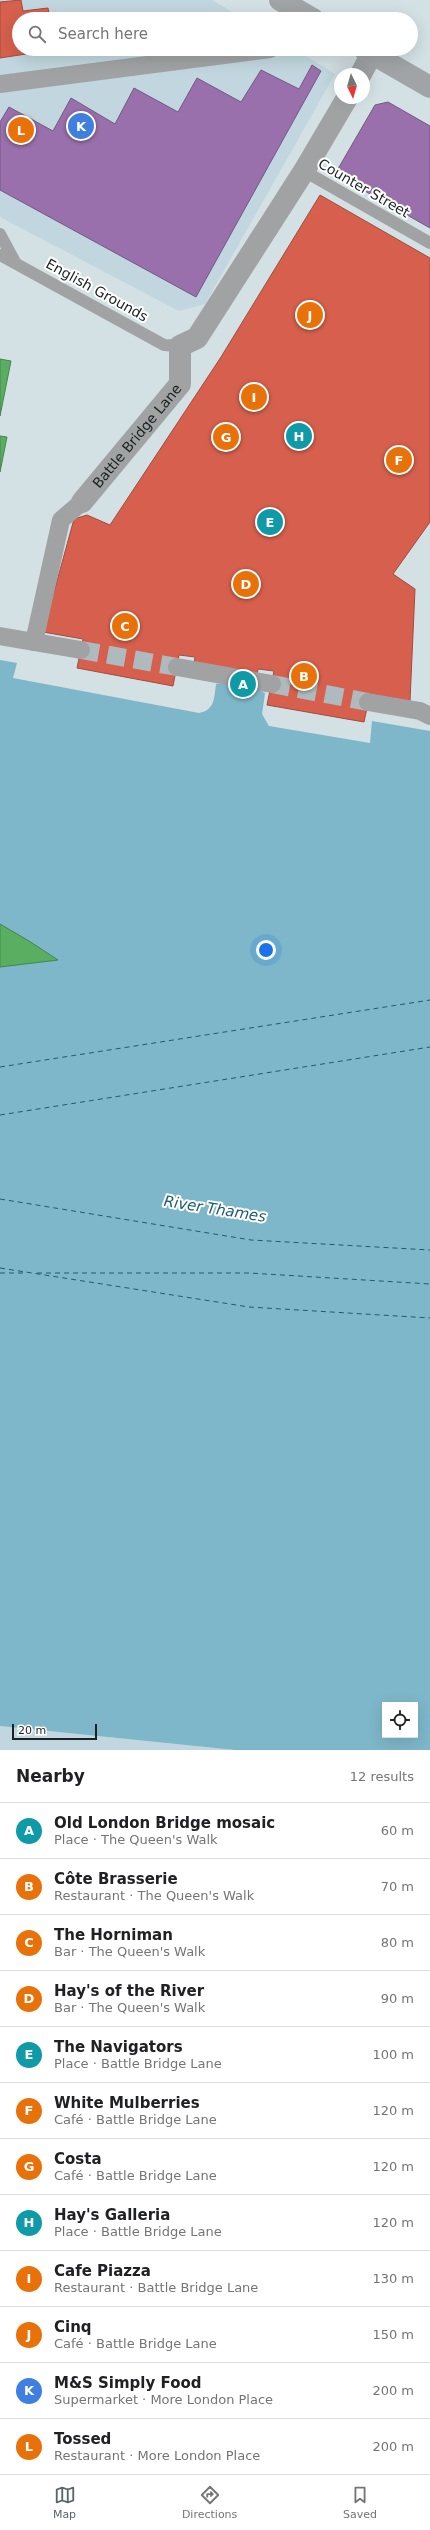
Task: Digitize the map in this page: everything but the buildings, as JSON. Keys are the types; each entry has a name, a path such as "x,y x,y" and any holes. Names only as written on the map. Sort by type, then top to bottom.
{"main road":[{"path":"280,0 301,12"},
{"path":"377,56 430,86"}],"street":[{"path":"0,84 216,56"},
{"path":"363,68 366,56"},
{"path":"180,346 197,338 304,171 343,104"},
{"name":"Battle Bridge Lane","path":"34,642 61,520 82,502 180,384 180,346"},
{"path":"0,636 81,650"},
{"path":"177,667 272,684"},
{"path":"368,702 420,711 430,716"}],"lane":[{"name":"Counter Street","path":"304,171 430,243"},
{"path":"0,234 15,262"},
{"name":"English Grounds","path":"0,255 164,345 180,346"}],"shaded area":[{"path":"0,0 212,0 232,12 12,12 12,56 306,56 334,73 205,304 179,311 0,217"},
{"path":"0,1726 235,1750 0,1750"}],"water":[{"name":"River Thames","path":"0,660 17,663 13,678 199,713 208,709 213,703 216,684 235,684 247,686 265,693 262,714 269,726 370,743 372,721 430,731 430,1750 235,1750 0,1726"}],"ferry route":[{"path":"0,1067 430,1000"},
{"path":"0,1115 430,1047"},
{"path":"0,1199 251,1240 430,1250"},
{"path":"0,1268 249,1307 430,1318"},
{"path":"0,1273 27,1273"},
{"path":"37,1273 249,1273 430,1284"}],"tunnel":[{"path":"81,650 177,667"},
{"path":"272,684 368,702"}],"place":[{"name":"M&S Simply Food","path":"81,126"},
{"name":"Tossed","path":"21,130"},
{"name":"Cinq","path":"310,315"},
{"name":"Cafe Piazza","path":"254,397"},
{"name":"Hay's Galleria","path":"299,436"},
{"name":"Costa","path":"226,437"},
{"name":"White Mulberries","path":"399,460"},
{"name":"The Navigators","path":"270,522"},
{"name":"Hay's of the River","path":"246,584"},
{"name":"The Horniman","path":"125,626"},
{"name":"Côte Brasserie","path":"304,676"},
{"name":"Old London Bridge mosaic","path":"243,684"}]}
